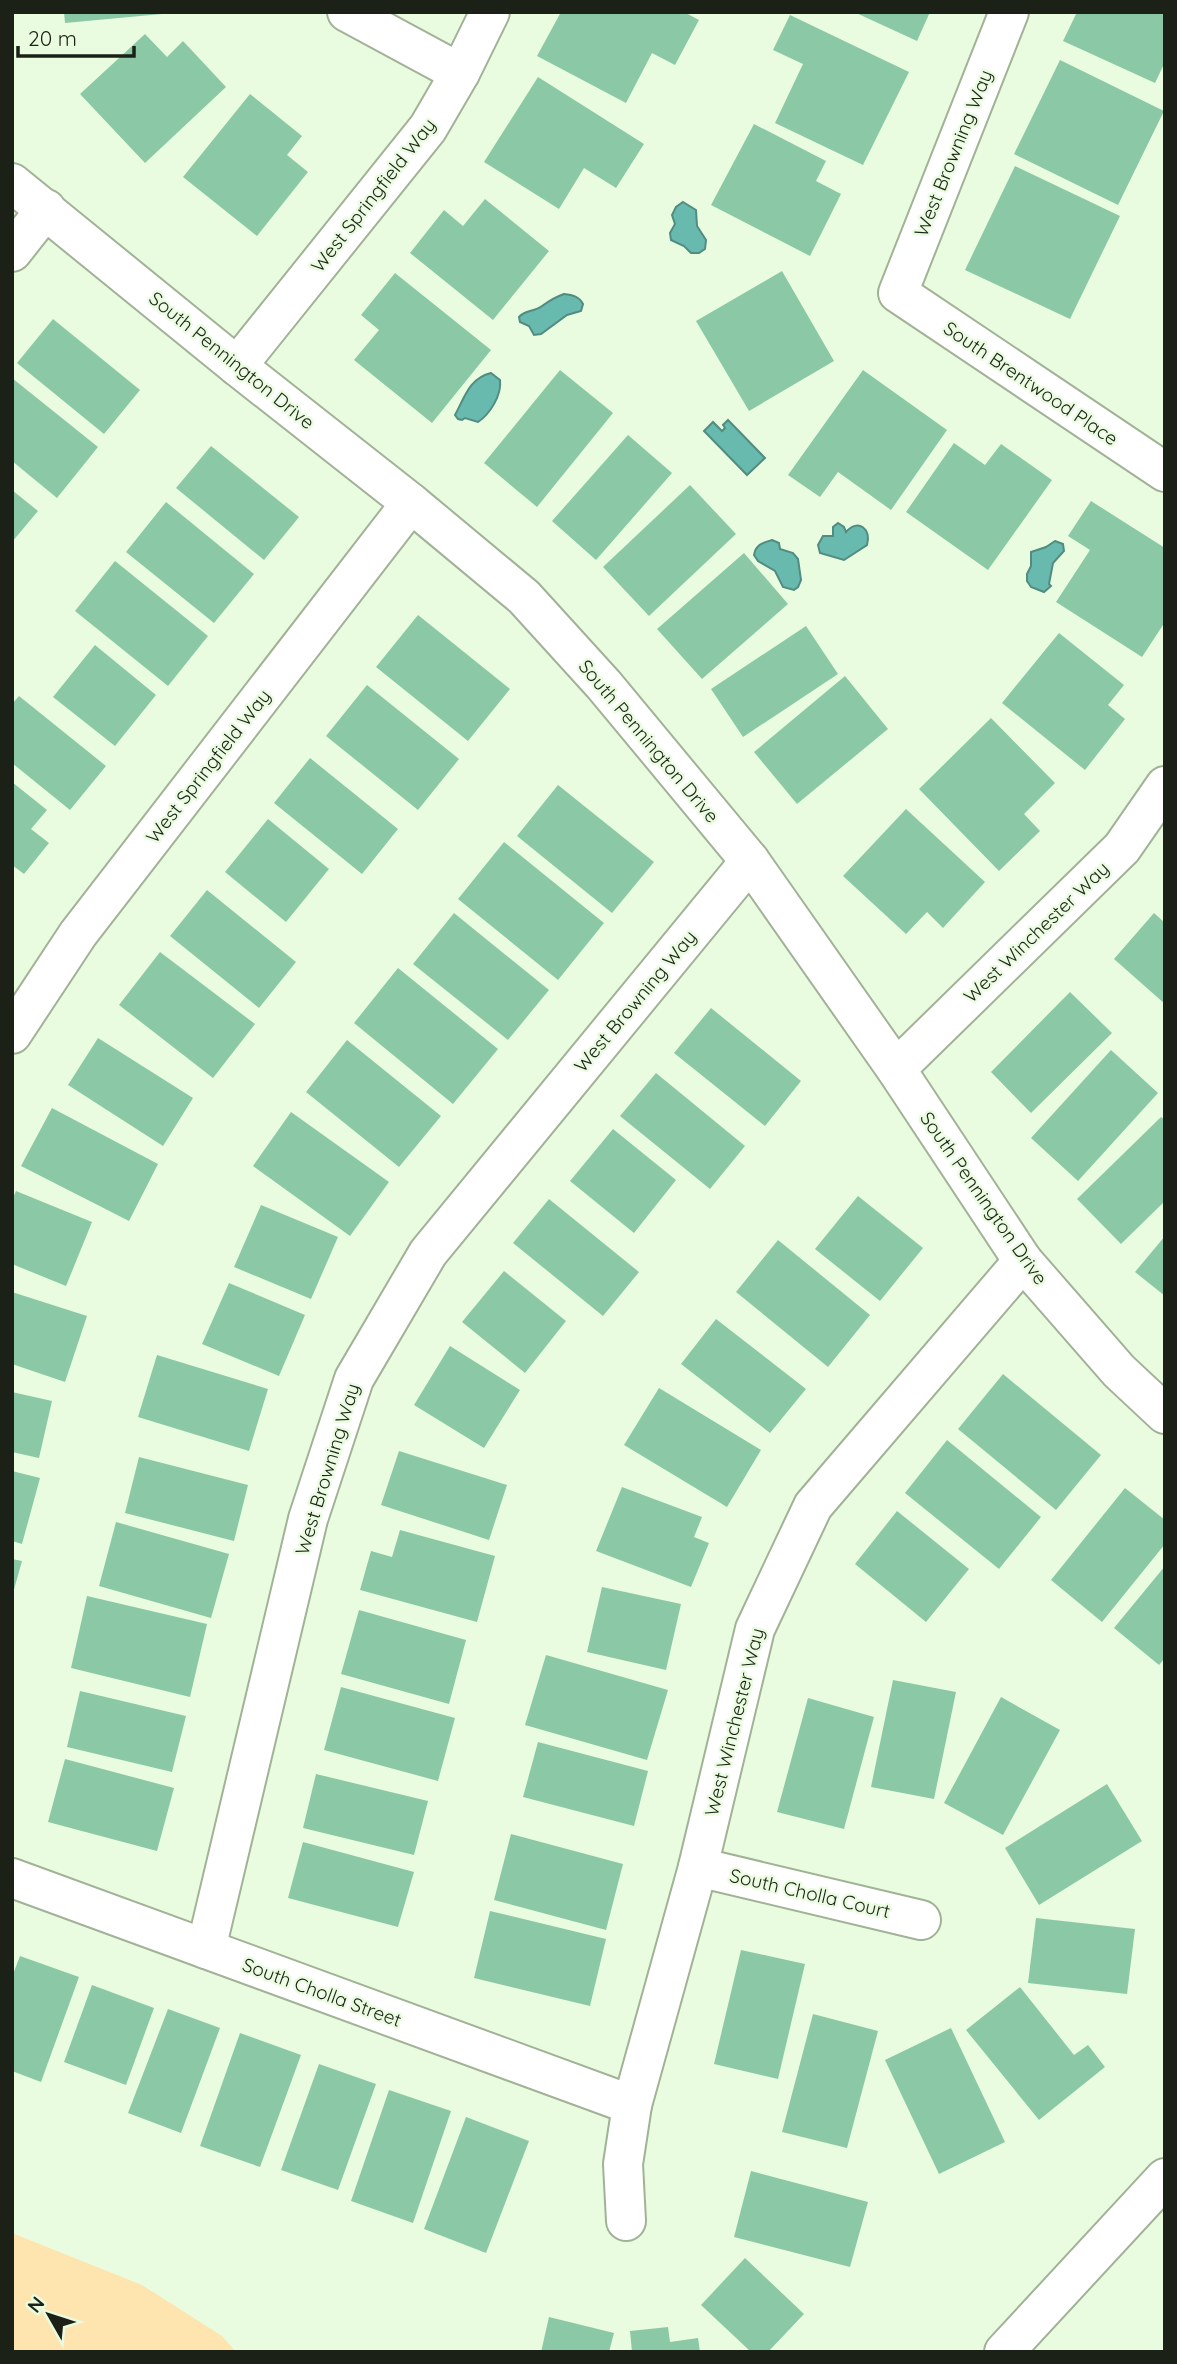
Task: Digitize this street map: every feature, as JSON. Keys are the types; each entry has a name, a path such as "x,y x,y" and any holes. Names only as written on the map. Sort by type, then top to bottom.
{"main road":[{"path":"347,12 460,73"},
{"name":"West Springfield Way","path":"237,366 428,128 460,73 490,12"},
{"name":"West Browning Way","path":"898,293 1009,12"},
{"name":"South Pennington Drive","path":"12,183 524,597 604,685 750,862 896,1069 1024,1261 1119,1371 1165,1413"},
{"path":"12,252 46,209"},
{"name":"South Brentwood Place","path":"898,293 1165,472"},
{"name":"West Springfield Way","path":"12,1034 78,934 411,503"},
{"name":"West Winchester Way","path":"896,1069 1122,848 1165,786"},
{"name":"West Browning Way","path":"206,1950 308,1519 354,1380 428,1253 750,862"},
{"name":"West Winchester Way","path":"626,2221 623,2164 632,2105 698,1867 755,1629 813,1506 1024,1261"},
{"name":"South Cholla Court","path":"698,1867 921,1920"},
{"name":"South Cholla Street","path":"12,1878 632,2105"},
{"path":"1004,2352 1165,2178"}],"shaded area":[{"path":"12,2233 142,2285 222,2336 236,2352 12,2352"}],"water":[{"path":"683,202 696,210 697,226 706,240 705,249 699,253 691,253 671,240 670,233 675,224 672,215 676,207"},
{"path":"564,294 579,299 583,304 581,311 567,315 541,334 534,335 529,326 520,322 521,315"},
{"path":"491,373 500,380 500,386 491,409 478,422 458,419 455,415 472,384"},
{"path":"728,420 765,458 747,475 704,431 713,422 722,431"},
{"path":"838,523 846,532 859,526 868,534 867,545 844,560 820,553 818,545 823,536 833,536 833,527"},
{"path":"772,540 779,543 780,549 793,553 798,559 801,580 794,590 783,587 775,571 758,561 754,555 758,546"},
{"path":"1055,541 1063,544 1064,551 1053,563 1049,584 1051,586 1044,592 1031,587 1027,581 1031,552"}],"building":[{"path":"64,12 162,12 162,14 65,23"},
{"path":"561,12 684,12 699,20 675,65 652,53 626,103 537,56"},
{"path":"854,12 930,12 917,41"},
{"path":"1077,12 1165,12 1165,62 1155,83 1063,41"},
{"path":"790,15 909,72 863,165 775,123 803,64 773,50"},
{"path":"145,34 167,57 183,41 226,87 145,163 80,94"},
{"path":"1060,60 1164,111 1118,205 1014,154"},
{"path":"538,77 644,144 616,188 584,168 559,209 484,162"},
{"path":"250,94 302,136 287,155 308,172 257,236 183,177"},
{"path":"754,124 826,161 816,181 841,194 810,256 711,205"},
{"path":"1015,166 1120,216 1070,319 965,270"},
{"path":"485,199 549,251 493,320 410,253 444,210 463,226"},
{"path":"782,271 834,361 749,411 696,321"},
{"path":"395,273 491,350 432,423 354,360 379,330 361,315"},
{"path":"53,319 140,390 104,434 17,363"},
{"path":"560,370 613,413 537,507 484,463"},
{"path":"863,370 947,430 891,510 838,472 820,497 788,475"},
{"path":"12,378 98,447 57,498 12,461"},
{"path":"628,435 672,473 596,560 552,521"},
{"path":"954,443 985,465 1001,444 1052,480 988,570 906,512"},
{"path":"211,446 299,517 264,560 176,488"},
{"path":"690,485 736,534 649,616 603,567"},
{"path":"12,490 38,511 12,542"},
{"path":"1091,501 1165,548 1165,622 1142,657 1056,602 1090,550 1068,536"},
{"path":"166,502 254,574 214,623 126,552"},
{"path":"744,553 788,604 702,679 657,629"},
{"path":"115,561 208,636 168,686 75,611"},
{"path":"418,615 510,689 468,741 376,667"},
{"path":"806,626 838,674 743,737 711,689"},
{"path":"1059,633 1124,685 1108,705 1125,719 1085,770 1002,703"},
{"path":"95,645 156,695 115,746 53,697"},
{"path":"845,676 888,729 797,804 754,752"},
{"path":"367,685 459,759 418,810 326,736"},
{"path":"19,696 106,766 70,810 12,763 12,704"},
{"path":"991,718 1055,783 1024,814 1040,831 999,871 919,789"},
{"path":"310,758 398,829 362,874 274,803"},
{"path":"12,782 47,810 31,829 49,843 24,874 12,865"},
{"path":"558,785 654,862 612,913 517,836"},
{"path":"906,809 985,882 943,928 927,912 906,934 843,876"},
{"path":"268,819 329,869 286,922 225,872"},
{"path":"504,842 604,923 558,980 458,899"},
{"path":"207,890 296,962 259,1008 170,936"},
{"path":"454,913 549,990 508,1040 413,964"},
{"path":"1154,913 1165,923 1165,1004 1114,959"},
{"path":"160,952 255,1024 213,1078 119,1005"},
{"path":"398,968 498,1049 453,1104 354,1023"},
{"path":"1070,992 1112,1033 1031,1113 991,1072"},
{"path":"711,1008 801,1081 765,1126 674,1053"},
{"path":"98,1038 193,1098 163,1146 68,1085"},
{"path":"347,1040 441,1116 399,1167 306,1092"},
{"path":"1111,1050 1158,1093 1078,1181 1031,1138"},
{"path":"656,1073 745,1146 710,1189 620,1116"},
{"path":"52,1108 158,1164 129,1221 21,1166"},
{"path":"291,1112 389,1182 350,1236 253,1166"},
{"path":"1161,1117 1165,1120 1165,1201 1121,1244 1077,1199"},
{"path":"613,1129 676,1180 634,1233 570,1181"},
{"path":"16,1191 92,1222 66,1286 12,1264 12,1200"},
{"path":"858,1196 923,1248 880,1301 815,1249"},
{"path":"549,1199 639,1272 603,1316 513,1243"},
{"path":"261,1205 338,1237 311,1299 234,1267"},
{"path":"1165,1236 1165,1296 1135,1272"},
{"path":"778,1240 870,1315 828,1367 736,1292"},
{"path":"504,1271 566,1321 525,1373 462,1322"},
{"path":"229,1283 305,1315 279,1376 202,1344"},
{"path":"12,1292 87,1316 65,1382 12,1364"},
{"path":"716,1319 806,1389 770,1433 681,1364"},
{"path":"450,1346 520,1390 484,1448 414,1405"},
{"path":"157,1355 268,1389 249,1451 138,1417"},
{"path":"1003,1374 1101,1455 1056,1510 958,1429"},
{"path":"659,1388 761,1450 727,1507 624,1445"},
{"path":"12,1392 52,1401 39,1458 12,1452"},
{"path":"947,1440 1041,1517 999,1569 905,1493"},
{"path":"399,1451 507,1485 489,1540 381,1505"},
{"path":"139,1457 248,1485 234,1541 125,1513"},
{"path":"12,1471 40,1478 22,1544 12,1541"},
{"path":"622,1487 702,1517 694,1537 709,1543 691,1587 596,1551"},
{"path":"1125,1488 1165,1520 1165,1544 1102,1622 1051,1580"},
{"path":"897,1511 969,1569 926,1622 855,1564"},
{"path":"116,1522 229,1554 211,1618 99,1586"},
{"path":"400,1530 495,1556 477,1622 360,1590 371,1551 392,1557"},
{"path":"12,1559 22,1561 13,1593 12,1593"},
{"path":"1165,1566 1165,1658 1159,1665 1114,1628"},
{"path":"602,1587 681,1604 666,1670 587,1652"},
{"path":"87,1596 207,1624 190,1697 71,1668"},
{"path":"359,1610 466,1640 449,1704 341,1674"},
{"path":"546,1655 668,1690 647,1760 525,1725"},
{"path":"893,1680 956,1692 934,1799 871,1787"},
{"path":"341,1687 455,1718 438,1781 324,1750"},
{"path":"80,1691 186,1716 172,1772 67,1747"},
{"path":"1001,1697 1060,1730 1003,1835 944,1803"},
{"path":"808,1698 874,1717 844,1829 777,1812"},
{"path":"538,1742 648,1771 634,1826 523,1797"},
{"path":"65,1759 174,1788 157,1851 48,1822"},
{"path":"316,1774 428,1801 414,1855 303,1828"},
{"path":"1107,1784 1142,1841 1039,1905 1005,1848"},
{"path":"511,1834 623,1864 606,1930 494,1900"},
{"path":"303,1842 414,1872 398,1927 288,1898"},
{"path":"490,1911 606,1939 590,2006 474,1978"},
{"path":"1036,1918 1135,1929 1127,1994 1028,1983"},
{"path":"741,1950 805,1964 778,2079 714,2064"},
{"path":"20,1956 79,1977 41,2082 12,2071 12,1977"},
{"path":"92,1985 154,2008 126,2085 64,2062"},
{"path":"1020,1987 1074,2055 1088,2045 1105,2067 1039,2120 966,2030"},
{"path":"168,2009 220,2028 181,2133 128,2113"},
{"path":"813,2014 878,2031 847,2148 782,2132"},
{"path":"951,2028 1005,2142 939,2174 885,2060"},
{"path":"240,2033 301,2055 260,2167 200,2146"},
{"path":"319,2064 376,2084 338,2190 281,2170"},
{"path":"389,2090 451,2111 413,2223 351,2201"},
{"path":"466,2117 529,2141 486,2253 424,2229"},
{"path":"751,2171 868,2202 850,2267 734,2237"},
{"path":"745,2258 804,2314 768,2352 751,2352 701,2305"},
{"path":"549,2317 614,2333 609,2352 541,2352"},
{"path":"668,2327 670,2342 698,2338 700,2352 632,2352 630,2331"}]}
